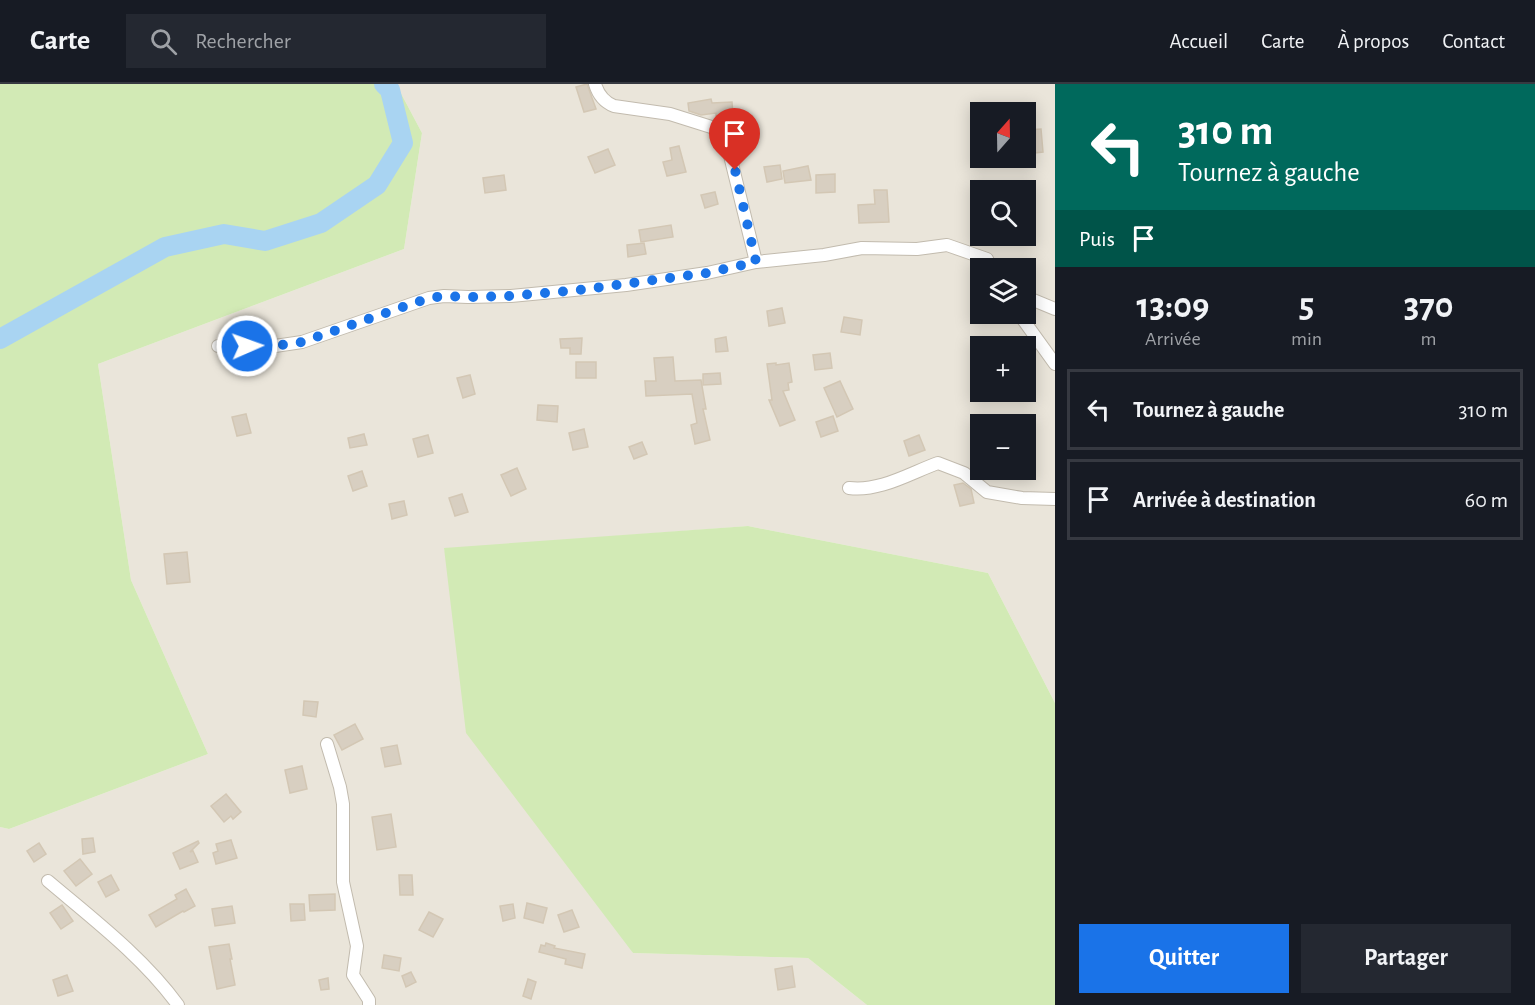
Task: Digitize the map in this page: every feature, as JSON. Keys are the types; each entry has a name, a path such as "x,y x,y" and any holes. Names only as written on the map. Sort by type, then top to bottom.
{"street":[{"path":"595,84 597,92 608,104 670,114 724,131 756,262"},
{"path":"218,346 275,346 302,342 429,298 444,296 511,296 579,290 707,273 756,262 824,255 854,249 917,249 947,245 984,258"},
{"path":"1036,301 1055,309"},
{"path":"1026,324 1055,363"},
{"path":"849,488 860,489 882,484 913,475 938,463 964,473 987,492 1022,498 1055,499"},
{"path":"327,744 343,804 343,882 357,946 353,975 369,1000 369,1005"},
{"path":"48,881 124,946 168,991 178,1005"}],"shaded area":[{"path":"396,84 1055,84 1055,703 988,573 748,526 444,549 633,953 808,958 867,1005 0,1005 0,827 9,829 208,754 131,580 98,364 404,249 422,133"}],"green space":[{"path":"0,84 396,84 422,133 404,249 98,364 131,580 208,754 9,829 0,827"},
{"path":"748,526 988,573 1055,703 1055,1005 867,1005 808,958 633,953 466,733 444,548"}],"building":[{"path":"587,84 596,109 584,112 576,87"},
{"path":"711,99 712,103 732,102 733,115 716,116 716,113 701,115 689,111 688,103"},
{"path":"1036,129 1041,129 1043,152 1036,153"},
{"path":"679,146 686,172 667,176 663,162 672,160 670,148"},
{"path":"608,149 615,165 595,173 588,157"},
{"path":"780,165 782,179 767,182 764,167"},
{"path":"808,166 811,180 785,183 783,171"},
{"path":"835,174 835,192 816,193 816,175"},
{"path":"504,175 506,190 485,193 483,178"},
{"path":"874,190 887,190 889,222 859,223 858,205 875,204"},
{"path":"715,192 718,204 705,208 701,195"},
{"path":"671,225 673,237 641,242 639,230"},
{"path":"644,243 646,254 628,257 627,245"},
{"path":"782,308 785,323 769,326 767,311"},
{"path":"844,317 862,320 860,335 841,332"},
{"path":"726,337 728,351 716,352 715,339"},
{"path":"582,338 581,354 570,354 570,348 561,348 560,339"},
{"path":"830,353 832,368 815,370 813,355"},
{"path":"673,357 675,381 701,380 706,409 703,409 710,440 695,444 691,425 697,423 692,394 646,396 645,381 656,381 654,358"},
{"path":"576,362 596,362 596,378 576,378"},
{"path":"776,363 776,365 789,363 792,382 788,383 789,390 783,391 795,420 780,426 769,400 772,400 767,364"},
{"path":"720,373 721,384 703,385 703,374"},
{"path":"470,375 475,394 463,398 457,378"},
{"path":"840,381 853,409 837,417 824,388"},
{"path":"538,405 558,406 557,422 537,420"},
{"path":"246,414 251,433 237,436 232,417"},
{"path":"833,416 838,431 821,437 816,422"},
{"path":"584,429 588,447 573,450 569,433"},
{"path":"364,434 367,445 350,448 348,438"},
{"path":"428,435 433,453 418,457 413,439"},
{"path":"919,435 925,450 909,456 904,441"},
{"path":"642,442 647,454 634,459 629,447"},
{"path":"517,468 526,489 511,496 501,475"},
{"path":"362,471 367,486 353,491 348,476"},
{"path":"963,483 971,489 974,503 960,506 954,485"},
{"path":"462,494 468,512 455,516 449,498"},
{"path":"404,501 407,515 392,519 389,504"},
{"path":"187,552 190,582 167,584 164,554"},
{"path":"304,701 318,702 316,717 303,715"},
{"path":"355,724 363,739 342,750 334,735"},
{"path":"397,745 401,764 385,767 381,748"},
{"path":"302,766 307,789 290,793 285,770"},
{"path":"226,794 241,812 233,819 231,816 224,822 211,806"},
{"path":"391,814 396,847 377,850 372,817"},
{"path":"93,838 95,852 83,854 82,839"},
{"path":"231,840 237,858 216,864 213,853 218,851 216,844"},
{"path":"198,841 199,843 190,852 193,851 198,862 180,869 173,853"},
{"path":"39,843 46,854 34,862 27,851"},
{"path":"80,859 92,874 76,886 64,871"},
{"path":"111,875 119,890 106,897 98,882"},
{"path":"399,875 412,875 413,895 400,895"},
{"path":"186,889 195,906 156,927 149,915 177,899 175,895"},
{"path":"335,894 335,910 310,911 309,895"},
{"path":"527,903 547,908 543,923 524,918"},
{"path":"290,904 304,904 305,920 291,921"},
{"path":"513,904 515,918 503,921 500,906"},
{"path":"62,905 73,921 61,929 50,913"},
{"path":"232,906 235,923 215,926 212,909"},
{"path":"572,910 579,927 564,932 558,915"},
{"path":"429,912 443,919 433,937 419,930"},
{"path":"546,943 555,946 554,948 585,954 582,968 565,964 566,959 539,952 541,945 545,946"},
{"path":"229,944 235,985 217,989 209,947"},
{"path":"384,955 401,958 399,971 382,968"},
{"path":"792,966 795,987 778,990 775,969"},
{"path":"411,972 416,982 406,987 402,976"},
{"path":"67,975 73,991 58,996 53,980"},
{"path":"328,978 329,989 321,990 319,980"},
{"path":"528,979 536,982 531,999 523,996"}],"waterway":[{"path":"0,339 165,247 224,234 265,241 321,223 377,185 403,143 390,90 384,84"}],"route":[{"path":"247,346 275,346 302,342 429,298 511,296 626,285 707,273 756,262 735,170"}]}
